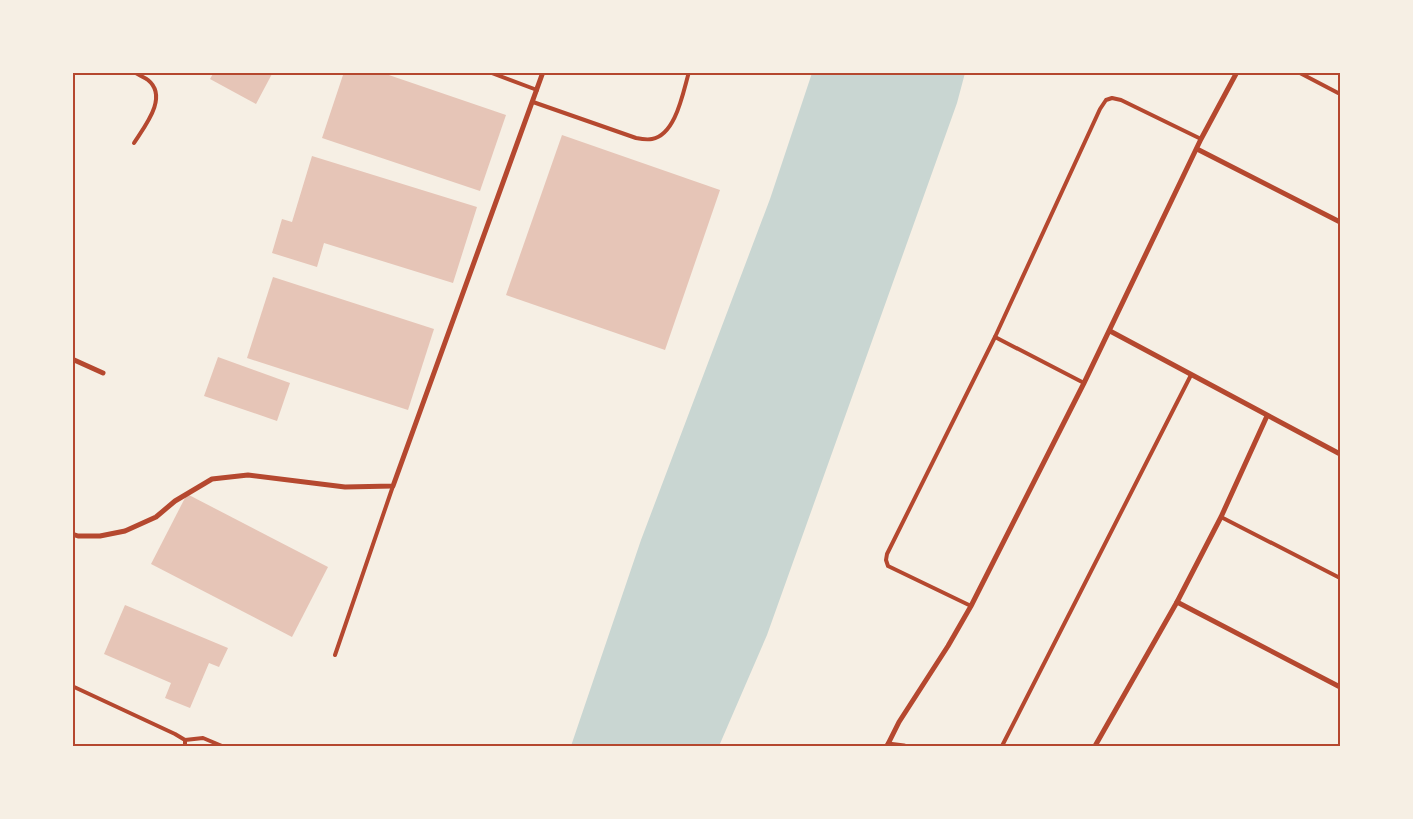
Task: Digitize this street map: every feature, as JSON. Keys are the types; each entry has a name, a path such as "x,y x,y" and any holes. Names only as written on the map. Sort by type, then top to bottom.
{"street":[{"path":"72,534 78,536 100,536 125,531 156,517 175,501 212,479 248,475 345,487 393,486 544,72"},
{"path":"904,746 888,745 898,722 948,646 971,606 1084,384 1201,139 1237,72"},
{"path":"1197,149 1340,222"},
{"path":"1110,331 1340,454"},
{"path":"72,359 103,373"},
{"path":"1095,746 1177,602 1221,517 1267,416"},
{"path":"1177,602 1340,687"}],"lane":[{"path":"134,72 149,81 156,92 156,104 134,143"},
{"path":"490,72 537,90"},
{"path":"533,102 636,138 653,139 667,131 676,114 689,72"},
{"path":"1298,72 1340,94"},
{"path":"971,606 888,566 886,560 995,337 1100,110 1106,100 1112,98 1121,100 1201,139"},
{"path":"995,337 1084,384"},
{"path":"1002,746 1191,375"},
{"path":"335,655 393,486"},
{"path":"1221,517 1340,578"},
{"path":"72,686 185,740 203,738 222,746"},
{"path":"185,740 185,746"}],"shaded area":[{"path":"812,73 965,73 957,103 767,635 719,746 571,746 641,540 770,199"}],"building":[{"path":"214,72 273,72 256,104 210,79"},
{"path":"344,72 380,72 506,115 480,191 322,138"},
{"path":"562,135 720,190 665,350 506,295"},
{"path":"312,156 477,207 453,283 324,243 317,267 272,253 282,219 292,222"},
{"path":"273,277 434,329 408,410 247,358"},
{"path":"218,357 290,383 277,421 204,396"},
{"path":"187,494 328,567 292,637 151,564"},
{"path":"125,605 228,648 219,667 209,663 190,708 165,698 171,683 104,654"}]}
